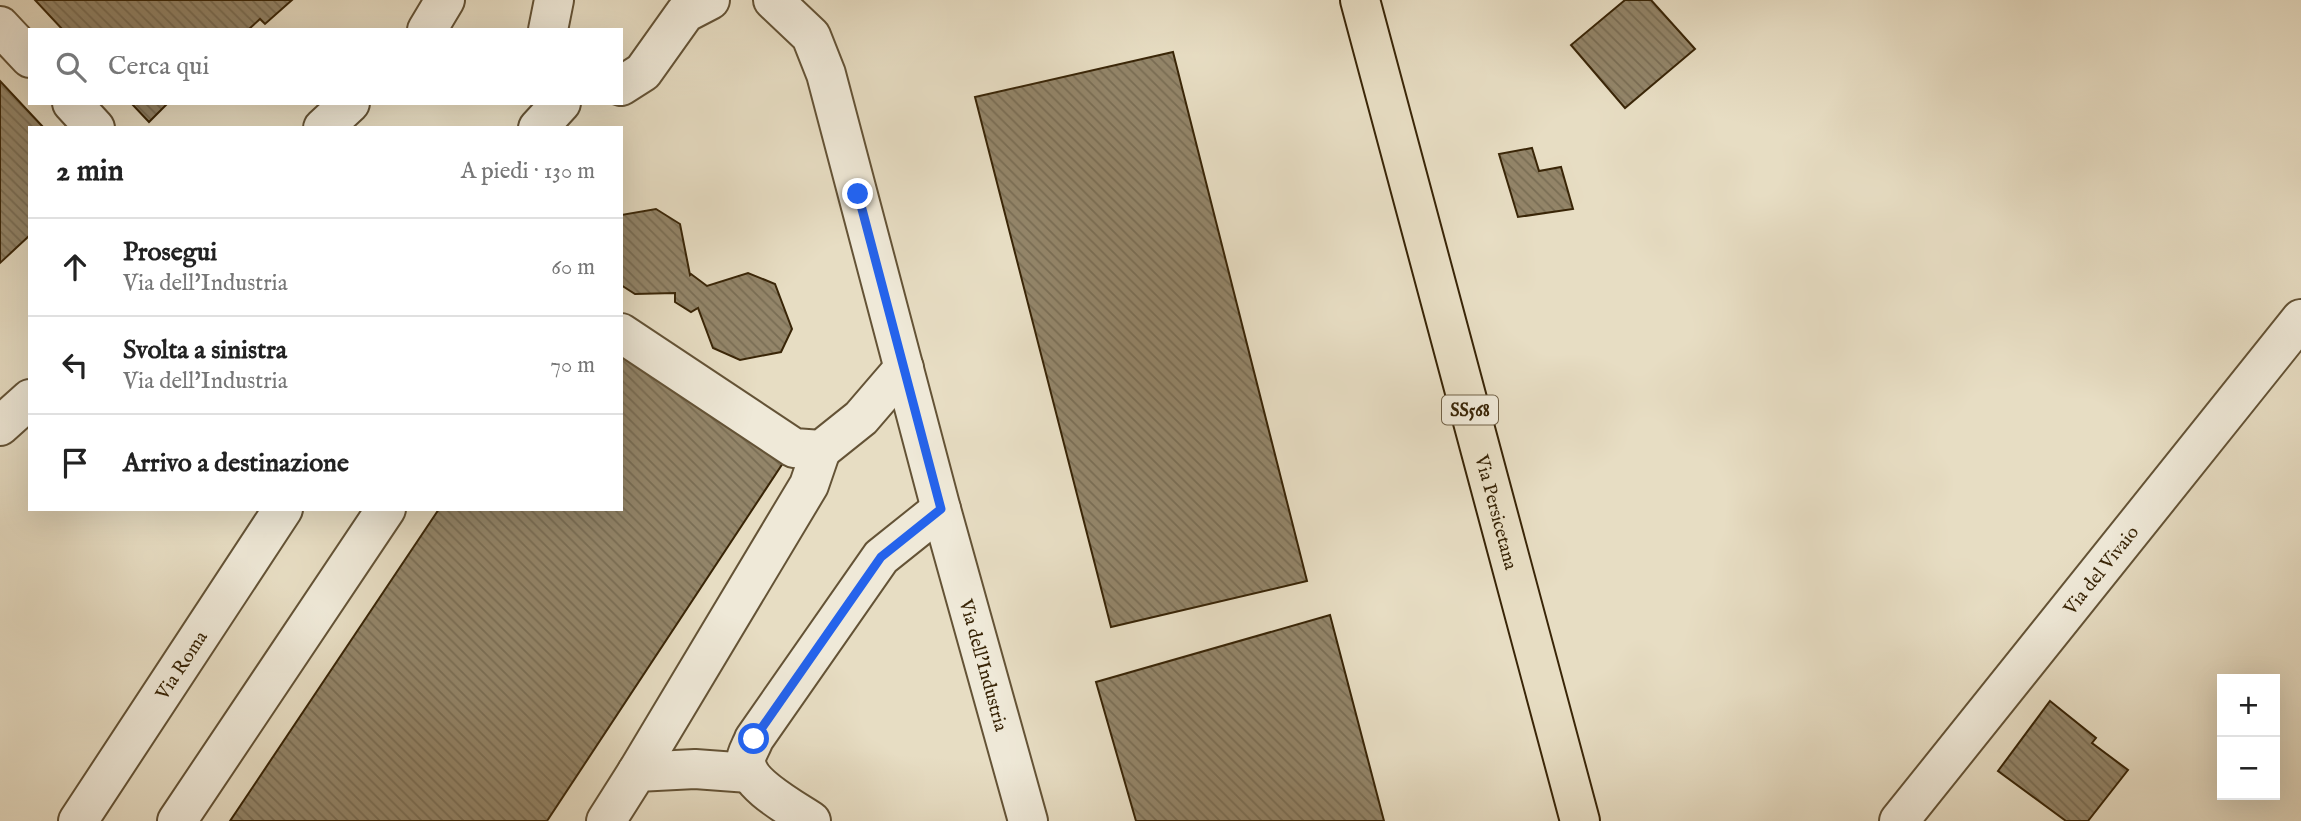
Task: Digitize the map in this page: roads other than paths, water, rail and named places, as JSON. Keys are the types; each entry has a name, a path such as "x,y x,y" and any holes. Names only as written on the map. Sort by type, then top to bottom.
{"main road":[{"name":"Via Persicetana","path":"1360,0 1580,821"}],"street":[{"path":"428,28 445,0"},
{"path":"548,28 554,0"},
{"path":"623,85 643,72 685,13 710,0"},
{"name":"Via dell'Industria","path":"773,0 811,36 826,74 941,509 1028,821"},
{"path":"0,26 28,56"},
{"path":"74,105 93,126"},
{"path":"325,126 348,105"},
{"path":"540,126 559,105"},
{"name":"Via del Vivaio","path":"1899,821 2301,319"},
{"path":"623,334 794,448 821,450"},
{"path":"606,821 809,485 821,450 861,418 904,368"},
{"path":"0,426 28,401"},
{"path":"811,821 773,796 749,773 746,759 754,739 881,557 941,509"},
{"name":"Via Roma","path":"78,821 283,511"},
{"path":"177,821 385,511"},
{"path":"637,772 695,769 749,773"}]}
